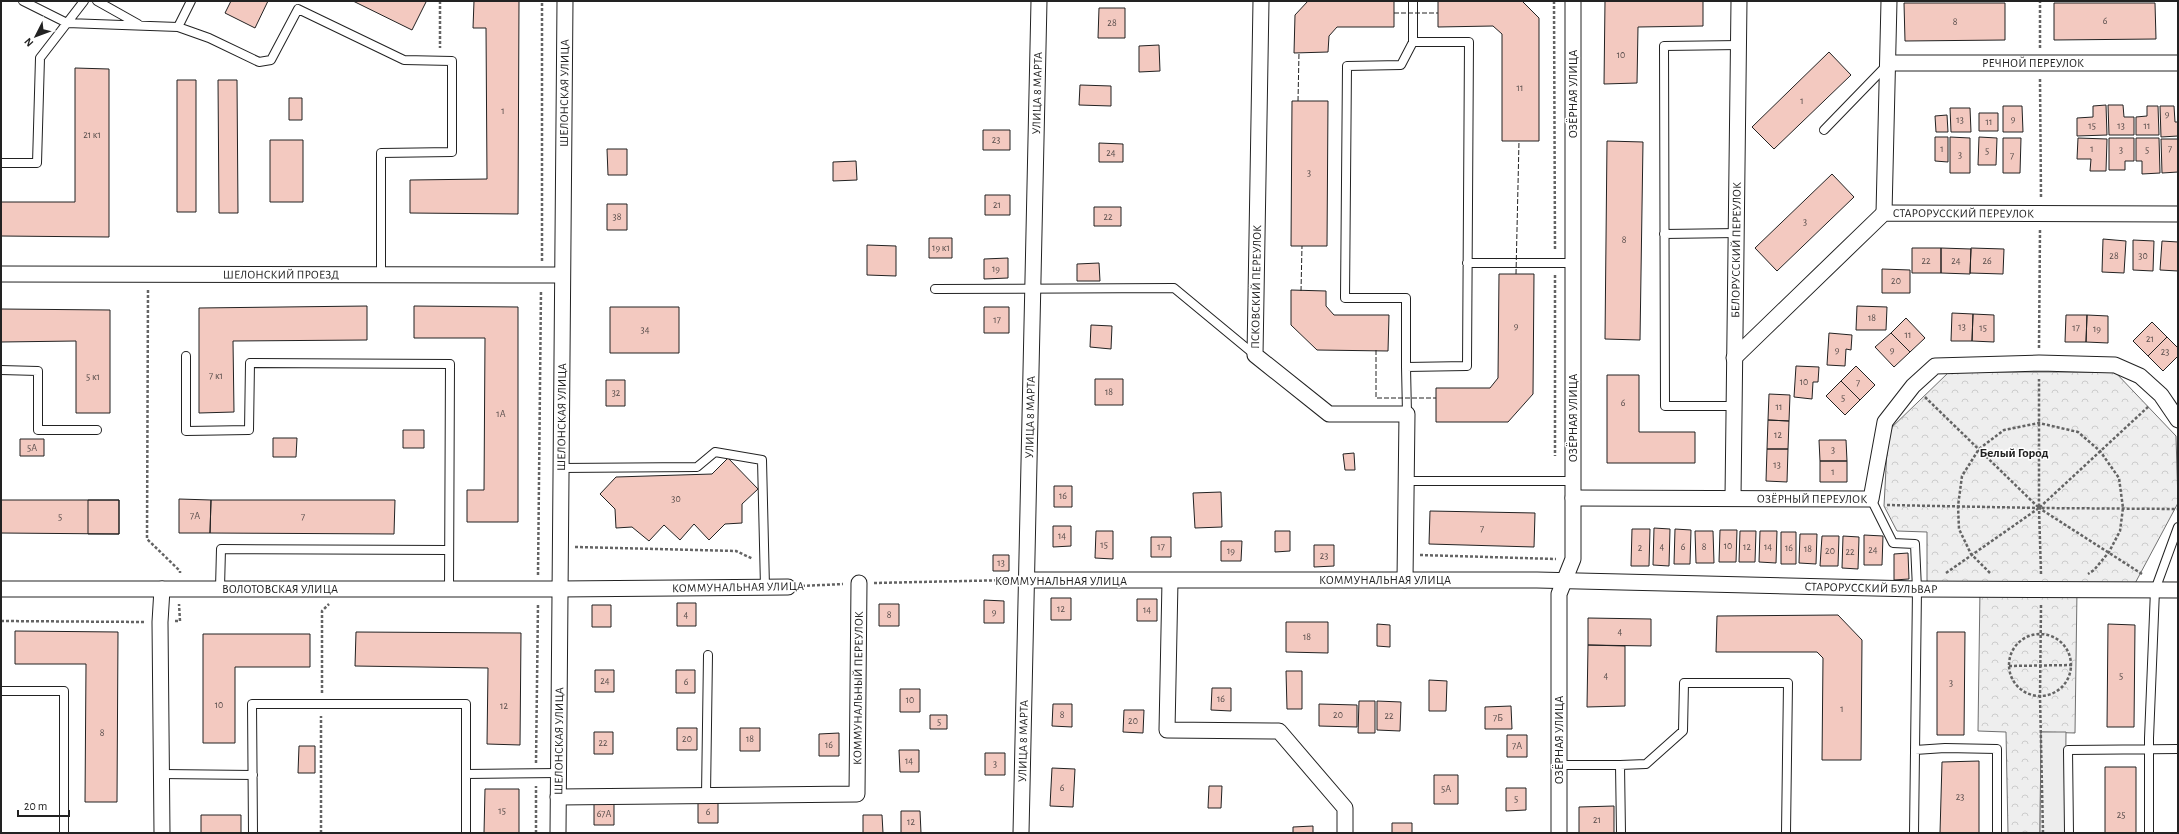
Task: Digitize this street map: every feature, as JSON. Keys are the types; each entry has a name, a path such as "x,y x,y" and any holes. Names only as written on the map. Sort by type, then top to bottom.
{"street":[{"name":"ШЕЛОНСКАЯ УЛИЦА","path":"558,833 565,1"},
{"name":"УЛИЦА 8 МАРТА","path":"1021,833 1028,580 1039,1"},
{"name":"ПСКОВСКИЙ ПЕРЕУЛОК","path":"1261,1 1255,355 1329,414 1407,414"},
{"name":"ОЗЁРНАЯ УЛИЦА","path":"1559,833 1559,594 1573,559 1573,1"},
{"name":"БЕЛОРУССКИЙ ПЕРЕУЛОК","path":"1732,498 1737,233 1739,1"},
{"path":"1884,213 1889,63 1889,1"},
{"name":"РЕЧНОЙ ПЕРЕУЛОК","path":"1889,63 2178,63"},
{"name":"СТАРОРУССКИЙ ПЕРЕУЛОК","path":"1734,358 1884,213 2178,214"},
{"name":"ШЕЛОНСКИЙ ПРОЕЗД","path":"1,274 148,276 562,275"},
{"name":"ОЗЁРНЫЙ ПЕРЕУЛОК","path":"1573,498 1732,498 1873,502 1885,422 1913,386 1935,366 2039,363 2115,365 2140,376 2161,394 2178,420"},
{"path":"1405,580 1407,414"},
{"name":"КОММУНАЛЬНАЯ УЛИЦА","path":"1028,580 1564,581"},
{"path":"1170,581 1167,730 1279,731 1345,808 1345,833"},
{"name":"СТАРОРУССКИЙ БУЛЬВАР","path":"1564,581 1921,589 2041,590 2157,587 2178,590"},
{"name":"КОММУНАЛЬНЫЙ ПЕРЕУЛОК","path":"706,795 857,794 859,583"},
{"name":"КОММУНАЛЬНАЯ УЛИЦА","path":"560,589 788,587"},
{"path":"162,588 160,622 162,833"},
{"name":"ВОЛОТОВСКАЯ УЛИЦА","path":"1,589 560,589"},
{"path":"558,797 706,795"}],"lane":[{"path":"23,1 67,23 178,27 209,38 259,62 271,60 298,9 404,60 452,62 452,152 381,153 381,276"},
{"path":"1,163 37,163 40,58 84,1"},
{"path":"97,1 141,25"},
{"path":"178,27 191,1"},
{"path":"1407,414 1406,298 1345,298 1347,66 1401,65 1412,42 1413,1"},
{"path":"1406,367 1466,366 1468,263 1469,42 1412,42"},
{"path":"1734,406 1665,406 1664,46 1739,45"},
{"path":"1824,130 1889,63"},
{"path":"1664,234 1737,233"},
{"path":"1468,263 1573,263"},
{"path":"935,290 1174,288 1255,355"},
{"path":"186,356 186,431 249,430 250,363 450,364 449,589"},
{"path":"1,370 38,370 38,430 98,430"},
{"path":"560,468 697,467 714,452 762,460 765,587"},
{"path":"1407,481 1573,481"},
{"path":"1873,502 1893,543 1915,544 1921,589 1915,750 1914,833"},
{"path":"2149,833 2149,749 2157,587 2178,527"},
{"path":"220,588 221,549 449,550"},
{"path":"706,795 708,654"},
{"path":"1560,765 1646,764 1683,732 1684,683 1788,683 1786,833"},
{"path":"1,691 64,691 64,833"},
{"path":"253,833 252,704 466,704 466,833"},
{"path":"1915,750 1945,748 1997,748 1997,833"},
{"path":"2068,833 2068,750 2178,749"},
{"path":"1620,765 1621,833"},
{"path":"466,774 558,773"},
{"path":"162,774 253,775"}],"path":[{"path":"440,1 440,48"},
{"path":"536,833 542,275 542,1"},
{"path":"2040,1 2040,63"},
{"path":"148,276 147,539 180,571"},
{"path":"2039,363 2039,508 2041,590 2040,697 2043,833"},
{"path":"1913,386 2039,508 2109,552 2157,587"},
{"path":"1921,589 2039,508 2161,394"},
{"path":"1992,574 1971,554 1959,529 1958,506 1962,476 1978,449 2004,430 2039,423 2078,432 2100,451 2119,478 2123,508 2120,531 2109,552 2094,570 2082,577"},
{"path":"1873,502 2039,508 2178,509"},
{"path":"539,548 560,547 736,551 765,564"},
{"path":"1406,555 1556,559"},
{"name":"КОММУНАЛЬНАЯ УЛИЦА","path":"788,587 859,583 1028,580"},
{"path":"1,621 180,621"},
{"path":"2040,634 2051,636 2060,641 2067,648 2072,665 2069,679 2065,686 2054,694 2040,697 2025,693 2016,686 2010,674 2009,666 2013,650 2018,642 2026,637 2040,634"},
{"path":"2009,666 2072,665"}],"green space":[{"path":"1949,372 2115,372 2176,436 2178,503 2132,589 2077,590 2075,733 2041,732 2040,833 2008,833 2006,732 1978,731 1980,589 1927,589 1927,532 1897,531 1884,506 1888,431"}],"shaded area":[{"path":"2041,732 2066,732 2065,833 2040,833"}],"building":[{"path":"231,1 268,1 255,28 225,13"},
{"path":"353,1 425,1 426,2 412,30"},
{"path":"474,1 519,1 518,214 410,213 410,180 487,179 486,28 473,28"},
{"path":"1308,1 1394,1 1394,27 1337,27 1329,36 1328,52 1294,53 1295,15"},
{"path":"1438,1 1522,1 1539,18 1539,141 1502,141 1502,34 1493,26 1438,27"},
{"path":"1605,1 1703,1 1703,26 1638,27 1637,83 1604,84"},
{"path":"1904,3 2005,3 2005,40 1905,41"},
{"path":"2054,3 2155,3 2156,39 2054,40"},
{"path":"1099,8 1125,8 1125,38 1098,38"},
{"path":"1159,45 1160,71 1139,72 1139,46"},
{"path":"1829,52 1851,75 1774,149 1752,127"},
{"path":"75,68 109,69 109,237 1,236 1,202 75,202"},
{"path":"177,80 196,80 196,212 177,212"},
{"path":"218,80 237,80 238,213 219,213"},
{"path":"1080,85 1111,86 1111,106 1079,105"},
{"path":"289,98 302,98 302,120 289,120"},
{"path":"1292,101 1328,101 1327,246 1291,246"},
{"path":"2106,105 2107,135 2077,136 2077,118 2093,117 2093,106"},
{"path":"2108,105 2123,105 2124,117 2134,117 2134,135 2109,135"},
{"path":"2003,106 2022,106 2023,132 2003,132"},
{"path":"2147,106 2158,106 2159,135 2136,135 2136,117 2147,116"},
{"path":"2160,106 2174,106 2175,122 2178,122 2178,136 2161,137"},
{"path":"1950,108 1970,108 1971,132 1951,132"},
{"path":"1979,113 1998,113 1998,131 1979,131"},
{"path":"1947,115 1948,132 1936,132 1935,116"},
{"path":"983,130 1010,130 1010,150 983,150"},
{"path":"1935,137 1948,137 1948,162 1935,161"},
{"path":"1950,137 1970,138 1970,173 1950,173"},
{"path":"1979,137 1997,138 1996,165 1978,165"},
{"path":"2003,138 2021,138 2020,173 2003,173"},
{"path":"2078,138 2107,139 2106,171 2090,171 2091,159 2077,159"},
{"path":"2109,138 2134,138 2134,161 2125,161 2125,170 2109,170"},
{"path":"2136,138 2159,138 2160,173 2142,174 2142,161 2136,161"},
{"path":"2161,139 2178,139 2178,172 2162,173"},
{"path":"270,140 303,140 303,202 270,202"},
{"path":"1607,141 1643,142 1640,340 1605,339"},
{"path":"1099,143 1123,144 1123,162 1099,162"},
{"path":"607,149 627,149 627,175 608,175"},
{"path":"856,161 857,180 833,181 833,162"},
{"path":"1832,174 1854,197 1777,271 1755,248"},
{"path":"985,195 1010,195 1010,215 985,215"},
{"path":"607,204 627,204 627,230 607,230"},
{"path":"1094,207 1121,207 1121,226 1094,226"},
{"path":"929,238 952,238 952,258 929,258"},
{"path":"2103,239 2126,241 2124,273 2102,272"},
{"path":"2133,240 2154,241 2153,271 2133,270"},
{"path":"2162,241 2178,242 2178,271 2160,270"},
{"path":"867,245 896,246 896,276 867,275"},
{"path":"1912,248 1941,248 1941,273 1912,273"},
{"path":"1941,248 1971,249 1970,274 1941,273"},
{"path":"1971,248 2004,249 2003,274 1970,273"},
{"path":"1008,258 1008,278 984,279 984,259"},
{"path":"1099,263 1100,281 1077,281 1077,264"},
{"path":"1882,269 1910,270 1910,293 1882,293"},
{"path":"1499,274 1534,274 1533,394 1508,422 1436,422 1436,388 1490,388 1498,378"},
{"path":"1291,290 1326,291 1326,306 1334,315 1389,315 1388,351 1317,350 1291,325"},
{"path":"367,306 367,340 233,341 234,412 199,413 199,308"},
{"path":"414,306 518,307 518,522 467,522 467,490 484,490 485,338 414,338"},
{"path":"1857,306 1887,307 1886,330 1856,330"},
{"path":"610,307 679,307 679,353 610,353"},
{"path":"984,307 1009,307 1009,333 984,333"},
{"path":"1,309 110,310 110,413 76,413 76,341 1,342"},
{"path":"1952,313 1973,314 1972,341 1951,341"},
{"path":"1973,314 1994,315 1994,342 1972,341"},
{"path":"2066,315 2087,315 2086,342 2065,342"},
{"path":"2087,315 2108,316 2108,343 2086,342"},
{"path":"1906,318 1925,338 1910,352 1891,333"},
{"path":"2152,322 2167,337 2148,356 2133,341"},
{"path":"1091,325 1112,326 1111,349 1090,347"},
{"path":"1829,333 1852,335 1851,350 1846,349 1845,366 1827,365"},
{"path":"1891,333 1910,352 1894,367 1875,347"},
{"path":"2167,337 2178,348 2178,356 2163,371 2148,356"},
{"path":"1796,366 1819,367 1818,382 1813,382 1812,399 1794,397"},
{"path":"1856,366 1875,385 1860,400 1841,381"},
{"path":"1607,375 1639,375 1639,432 1695,432 1695,463 1607,463"},
{"path":"1095,379 1123,379 1123,405 1095,405"},
{"path":"606,380 625,380 625,406 606,406"},
{"path":"1841,381 1860,400 1845,415 1826,396"},
{"path":"1769,394 1790,395 1789,421 1768,420"},
{"path":"1768,420 1789,421 1788,449 1767,449"},
{"path":"403,430 424,430 424,448 403,448"},
{"path":"273,438 297,438 296,457 273,457"},
{"path":"20,439 44,439 44,456 20,456"},
{"path":"1819,440 1846,440 1847,461 1820,461"},
{"path":"1767,449 1788,449 1787,482 1766,481"},
{"path":"1354,453 1355,470 1345,470 1343,454"},
{"path":"728,458 758,489 742,504 742,523 725,524 709,540 694,524 680,540 664,525 649,541 632,527 616,528 615,509 600,494 616,477 712,474"},
{"path":"1820,461 1847,461 1847,482 1820,482"},
{"path":"1054,486 1072,486 1072,507 1054,507"},
{"path":"1221,492 1222,527 1195,528 1193,493"},
{"path":"179,499 211,500 210,533 179,533"},
{"path":"1,500 119,500 119,534 1,533"},
{"path":"88,500 119,500 119,534 88,534"},
{"path":"211,500 395,500 394,534 210,533"},
{"path":"1430,511 1535,513 1534,547 1429,544"},
{"path":"1053,526 1071,526 1071,546 1053,547"},
{"path":"1654,528 1670,529 1669,566 1653,565"},
{"path":"1632,529 1650,529 1649,566 1631,566"},
{"path":"1675,529 1691,530 1690,564 1674,564"},
{"path":"1720,530 1737,530 1736,562 1719,562"},
{"path":"1096,531 1113,531 1113,559 1095,558"},
{"path":"1275,531 1290,531 1290,551 1275,552"},
{"path":"1695,531 1713,531 1714,563 1696,563"},
{"path":"1740,531 1756,531 1755,562 1739,562"},
{"path":"1760,531 1777,531 1776,563 1759,562"},
{"path":"1781,532 1796,532 1796,564 1781,564"},
{"path":"1800,534 1817,534 1816,564 1799,563"},
{"path":"1864,535 1883,536 1882,565 1864,565"},
{"path":"1822,536 1839,536 1838,566 1820,566"},
{"path":"1843,536 1859,537 1858,569 1842,568"},
{"path":"1151,537 1171,537 1171,557 1151,557"},
{"path":"1221,541 1242,541 1241,561 1221,561"},
{"path":"1314,545 1334,545 1334,566 1314,567"},
{"path":"1908,553 1909,579 1894,580 1894,554"},
{"path":"993,555 1009,555 1009,571 993,571"},
{"path":"1051,598 1071,598 1071,620 1051,620"},
{"path":"1137,599 1157,599 1157,621 1137,621"},
{"path":"984,600 1004,601 1004,623 984,623"},
{"path":"677,603 696,603 696,626 677,626"},
{"path":"879,604 899,604 899,626 879,626"},
{"path":"592,605 611,605 611,627 592,627"},
{"path":"1838,615 1862,640 1861,760 1822,760 1823,658 1817,652 1716,652 1717,616"},
{"path":"1588,618 1651,619 1651,646 1588,645"},
{"path":"1286,622 1328,622 1328,653 1286,652"},
{"path":"1377,624 1390,625 1390,647 1377,646"},
{"path":"2108,624 2135,625 2134,727 2107,727"},
{"path":"15,631 118,632 117,802 85,802 86,664 15,664"},
{"path":"356,632 521,633 520,745 487,744 488,668 355,666"},
{"path":"1937,632 1965,632 1964,735 1937,735"},
{"path":"203,634 310,634 310,667 235,667 235,743 203,743"},
{"path":"1588,645 1625,646 1625,706 1587,707"},
{"path":"595,670 614,670 614,692 595,692"},
{"path":"676,670 695,670 695,693 676,693"},
{"path":"1286,671 1302,671 1302,709 1287,709"},
{"path":"1429,680 1447,681 1446,711 1429,711"},
{"path":"1212,688 1231,688 1231,711 1211,710"},
{"path":"900,689 920,689 920,712 900,712"},
{"path":"1359,701 1375,701 1375,733 1358,733"},
{"path":"1377,701 1401,702 1400,731 1377,730"},
{"path":"1053,704 1072,704 1072,727 1052,726"},
{"path":"1319,704 1357,705 1357,727 1319,726"},
{"path":"1511,706 1512,729 1485,729 1485,707"},
{"path":"1124,710 1144,710 1143,733 1123,732"},
{"path":"930,715 947,715 947,729 930,729"},
{"path":"677,728 697,728 697,750 677,750"},
{"path":"740,728 760,728 760,751 740,751"},
{"path":"594,732 613,732 613,754 594,754"},
{"path":"839,733 839,756 819,756 819,734"},
{"path":"1507,735 1527,735 1527,757 1507,757"},
{"path":"299,746 315,746 315,773 298,773"},
{"path":"899,750 919,750 919,772 900,772"},
{"path":"985,753 1005,753 1005,775 985,775"},
{"path":"1979,761 1979,833 1940,833 1942,762"},
{"path":"2105,767 2136,767 2136,833 2105,833"},
{"path":"1052,768 1075,769 1073,807 1050,806"},
{"path":"1434,775 1458,775 1458,804 1434,804"},
{"path":"1209,786 1222,786 1221,808 1208,808"},
{"path":"1506,788 1526,788 1526,810 1506,811"},
{"path":"485,789 519,789 519,833 484,833"},
{"path":"698,801 718,801 718,823 698,823"},
{"path":"594,803 614,803 614,825 594,825"},
{"path":"1614,806 1614,833 1579,833 1579,807"},
{"path":"901,811 920,811 921,833 901,833"},
{"path":"201,815 241,815 241,833 201,833"},
{"path":"863,815 882,815 883,833 863,833"},
{"path":"1392,823 1412,823 1412,833 1392,833"},
{"path":"1313,826 1313,833 1293,833 1293,827"}],"fence":[{"path":"1394,13 1438,13"},
{"path":"1298,101 1299,53"},
{"path":"1516,274 1519,141"},
{"path":"1301,291 1302,246"},
{"path":"1376,350 1376,398 1436,398"}],"district":[{"name":"Белый Город","path":"2014,453"}]}
